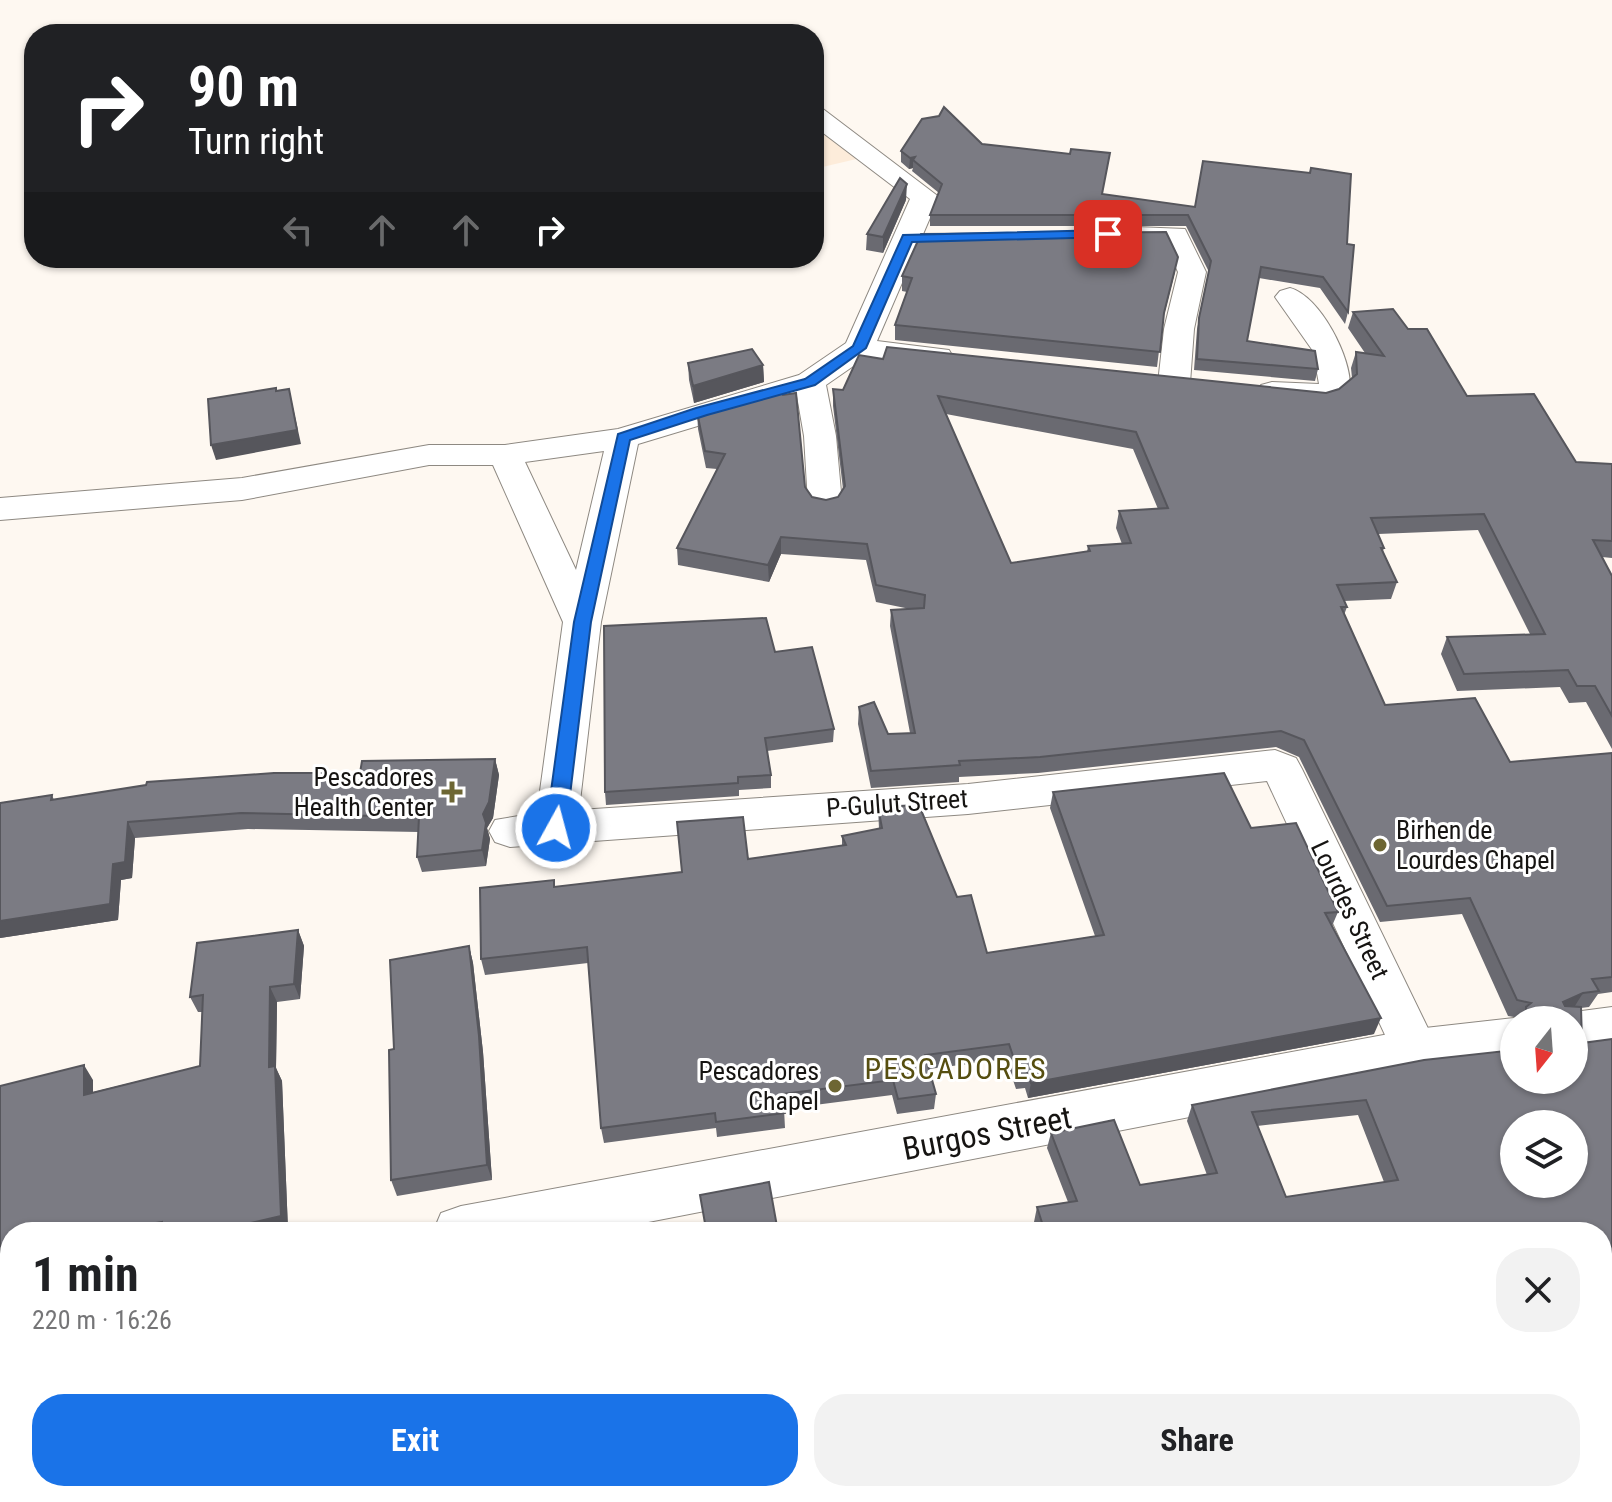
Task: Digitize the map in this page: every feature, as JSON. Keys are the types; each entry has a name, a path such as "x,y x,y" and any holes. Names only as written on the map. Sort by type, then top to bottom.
{"street":[{"path":"0,509 242,489 429,455 505,455 623,438 810,382 859,348 925,197 824,121"},
{"path":"1081,233 1175,235 1192,272 1179,329 1189,384 1143,380"},
{"path":"907,238 939,237"},
{"path":"1247,390 1321,396 1334,388 1337,374 1319,335 1290,297"},
{"path":"859,348 969,360"},
{"path":"810,382 820,436 825,503"},
{"path":"556,828 582,622 623,438"},
{"path":"505,455 582,622"},
{"name":"P-Gulut Street","path":"510,831 968,799 1275,765 1282,769"},
{"name":"Lourdes Street","path":"1282,769 1416,1051"},
{"path":"1588,1032 1612,1029"},
{"name":"Burgos Street","path":"514,1222 1416,1051 1500,1042"}],"shaded area":[{"path":"824,127 865,157 824,167"}],"building":[{"path":"944,107 982,144 1070,154 1071,149 1110,153 1102,194 1195,207 1203,161 1310,173 1311,168 1351,174 1347,244 1354,245 1348,312 1323,277 1261,267 1247,341 1315,351 1318,369 1197,359 1199,318 1211,261 1188,215 930,215 942,184 913,160 915,157 910,158 901,151 922,119 939,116"},
{"path":"900,178 907,184 883,237 867,234"},
{"path":"1166,232 1178,257 1164,313 1160,352 895,325 912,278 902,276 921,234"},
{"path":"1393,309 1408,329 1427,329 1467,396 1534,394 1576,462 1612,464 1612,541 1593,540 1612,576 1612,716 1595,686 1577,686 1568,670 1464,674 1447,637 1545,634 1484,514 1371,518 1397,582 1337,585 1347,607 1341,607 1385,705 1475,698 1510,762 1612,753 1612,977 1592,979 1599,991 1583,993 1563,1002 1565,1006 1527,1006 1531,1003 1517,1000 1470,898 1387,906 1304,740 1281,731 1040,757 959,761 960,765 871,771 859,707 874,702 888,734 915,733 891,610 924,608 925,595 876,585 867,544 781,537 768,565 677,548 725,454 705,451 697,412 779,388 783,395 796,393 805,487 812,497 826,500 838,497 845,486 833,389 843,390 859,355 883,359 887,347 1326,393 1339,389 1357,374 1356,352 1384,356 1353,312","holes":["938,396 1136,432 1168,508 1119,511 1131,543 1088,546 1090,551 1011,563"]},
{"path":"752,349 763,365 693,386 688,363"},
{"path":"276,388 276,391 289,389 297,430 211,445 208,399"},
{"path":"766,618 775,652 812,647 834,729 765,738 771,775 738,777 738,783 605,792 604,626"},
{"path":"495,759 489,802 483,814 486,823 482,850 417,857 419,817 241,813 128,822 125,862 113,864 110,904 0,921 0,803 52,795 51,800 146,785 147,782 274,773 360,773 362,761"},
{"path":"1224,773 1251,828 1296,823 1338,912 1325,913 1381,1018 1031,1083 1028,1073 1019,1074 1009,1044 925,1055 936,1094 898,1099 893,1080 782,1094 785,1113 716,1122 715,1113 601,1128 587,947 481,959 480,888 554,880 554,887 682,872 677,822 743,817 748,859 846,845 842,836 882,828 878,807 919,805 957,897 971,895 987,953 1104,935 1053,792"},
{"path":"298,930 294,984 270,987 269,1067 275,1066 281,1216 255,1222 0,1222 0,1086 84,1065 84,1095 200,1066 203,995 190,997 197,943"},
{"path":"469,946 479,1036 487,1165 391,1180 389,1050 394,1049 390,960"},
{"path":"1612,1039 1612,1222 1042,1222 1037,1207 1077,1201 1051,1133 1114,1120 1140,1185 1217,1173 1192,1105 1424,1060 1500,1052 1500,1094 1588,1094 1588,1042","holes":["1366,1100 1398,1180 1286,1197 1252,1112"]},
{"path":"769,1182 776,1222 705,1222 700,1195"}],"place":[{"name":"Pescadores Health Center","path":"452,792"},
{"name":"Birhen de Lourdes Chapel","path":"1380,845"},
{"name":"Pescadores Chapel","path":"835,1086"}],"district":[{"name":"PESCADORES","path":"956,1068"}],"route":[{"path":"556,828 582,622 623,438 810,382 859,348 907,238 1108,234"}]}
